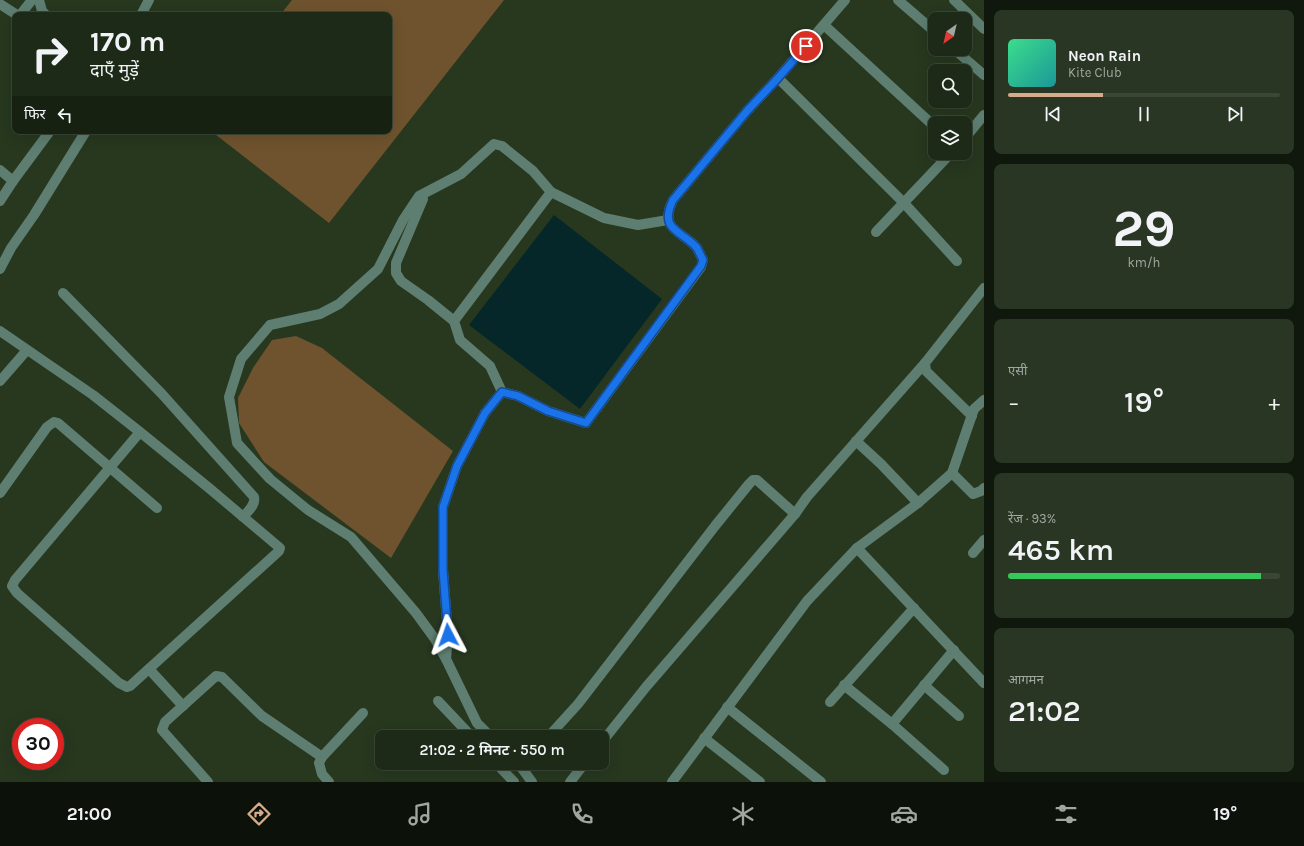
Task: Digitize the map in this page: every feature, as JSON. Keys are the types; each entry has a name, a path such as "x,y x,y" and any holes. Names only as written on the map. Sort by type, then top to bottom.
{"street":[{"path":"22,12 32,0"},
{"path":"39,0 43,12"},
{"path":"143,12 149,0"},
{"path":"502,392 518,396 548,411 586,423 701,266 703,260 697,248 675,230 668,220 668,210 673,200 747,111 778,78 845,0"},
{"path":"898,0 928,26"},
{"path":"954,0 984,30"},
{"path":"0,4 14,12"},
{"path":"824,25 928,121"},
{"path":"962,56 984,75"},
{"path":"778,78 903,202 957,261"},
{"path":"972,130 984,116"},
{"path":"0,202 13,181 48,134"},
{"path":"0,269 11,248 34,215 84,134"},
{"path":"484,730 477,723 435,639 416,613 351,537 308,510 270,479 237,443 229,398 241,359 270,325 320,314 339,304 378,269 403,220 419,196 461,174 494,144 502,146 533,171 551,192 604,218 638,225 668,220"},
{"path":"876,232 944,160"},
{"path":"0,170 13,181"},
{"path":"454,321 551,192"},
{"path":"425,193 396,263 396,273 400,281 428,300 454,321 460,340 490,366 502,392"},
{"path":"609,733 646,687 795,514 807,497 925,363 984,288"},
{"path":"63,293 162,394 254,497 255,501 253,506 243,517"},
{"path":"0,331 93,395 140,432 280,548 279,551 149,669 130,686 126,687 122,686 16,593 12,586 15,580 140,432"},
{"path":"0,381 27,350"},
{"path":"925,363 926,371 972,416"},
{"path":"446,659 448,635 443,570 443,507 457,466 485,413 502,392"},
{"path":"672,782 807,601 858,548 918,503 952,473 974,409 984,400"},
{"path":"0,493 47,427 54,422 58,423 157,508"},
{"path":"856,441 881,464 918,503"},
{"path":"952,473 974,494 983,491"},
{"path":"554,730 578,704 715,526 753,480 757,480 795,514"},
{"path":"974,553 984,540"},
{"path":"858,548 984,683"},
{"path":"830,702 914,608"},
{"path":"892,724 954,650"},
{"path":"149,669 183,706"},
{"path":"208,782 162,730 165,722 212,678 218,676 222,677 262,716 322,757"},
{"path":"844,685 892,724 944,770"},
{"path":"924,685 959,716"},
{"path":"438,701 465,730"},
{"path":"727,707 821,782"},
{"path":"329,782 322,774 319,763 322,757 362,713"},
{"path":"704,738 760,782"},
{"path":"503,770 514,782"},
{"path":"525,770 532,782"},
{"path":"570,782 579,770"}],"shaded area":[{"path":"292,0 504,0 329,223 215,134 392,134 392,12 282,12"},
{"path":"296,336 322,348 453,451 391,558 264,462 239,423 238,398 253,368 272,340"}],"water":[{"path":"554,215 662,299 580,409 469,325"}],"route":[{"path":"448,635 443,570 443,507 457,466 485,413 502,392 518,396 548,411 586,423 701,266 703,260 697,248 675,230 668,220 668,210 673,200 747,111 806,46"}]}
